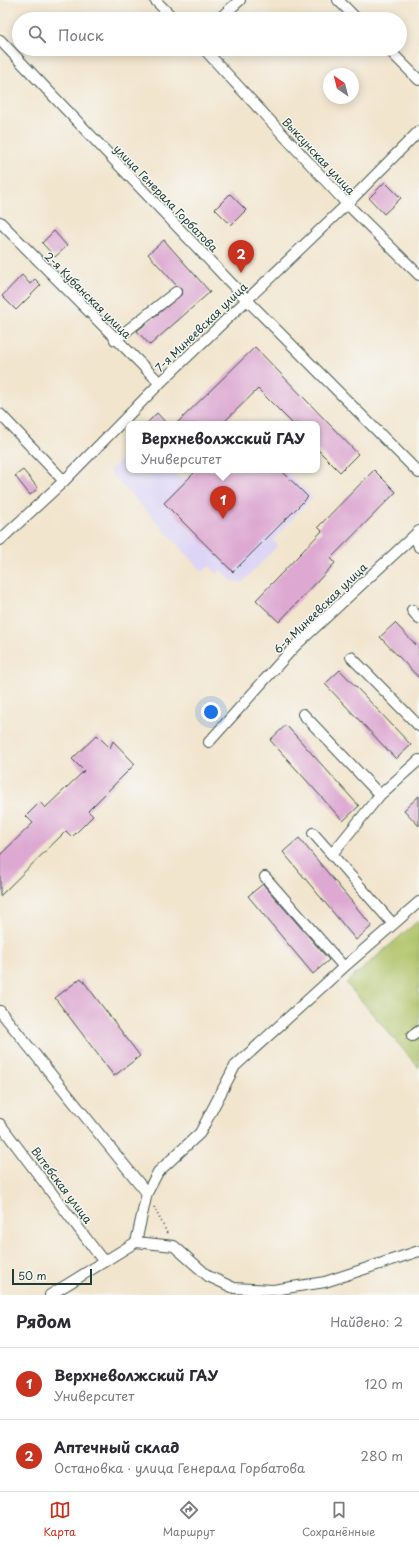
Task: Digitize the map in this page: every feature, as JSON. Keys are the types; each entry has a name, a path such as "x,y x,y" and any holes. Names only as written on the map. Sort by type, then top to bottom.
{"street":[{"path":"155,0 167,12"},
{"path":"227,12 240,0"},
{"path":"338,0 350,12"},
{"name":"улица Генерала Горбатова","path":"0,40 12,53"},
{"name":"улица Генерала Горбатова","path":"15,56 247,300 419,472"},
{"name":"Выксунская улица","path":"210,56 347,204 419,275"},
{"path":"395,56 419,80"},
{"name":"7-я Минеевская улица","path":"0,540 64,481 160,383 347,204 419,131"},
{"name":"2-я Кубанская улица","path":"0,222 115,340 160,383"},
{"path":"115,340 176,292"},
{"path":"0,414 64,481"},
{"path":"417,533 419,547"},
{"name":"6-я Минеевская улица","path":"209,742 295,646 417,533"},
{"path":"412,610 419,619"},
{"path":"351,657 419,726"},
{"path":"303,714 380,795"},
{"path":"332,854 380,795 419,760"},
{"path":"313,832 393,924"},
{"path":"265,877 344,967"},
{"path":"136,1242 147,1193 158,1172 200,1133 235,1066 344,967 419,902"},
{"path":"0,1012 147,1193"},
{"name":"Витебская улица","path":"0,1124 104,1262"},
{"path":"50,1295 136,1242 174,1246 208,1276 234,1288 273,1290 325,1282 419,1252"}],"path":[{"path":"147,1193 174,1246"}],"shaded area":[{"path":"126,456 126,473 174,473 179,478 185,479 192,473 288,473 313,497 273,540 278,545 242,583 231,580 222,571 216,573 210,566 203,572 109,471"}],"green space":[{"path":"419,920 419,1068 346,983"}],"building":[{"path":"385,182 401,198 384,214 369,198"},
{"path":"230,194 246,210 231,225 215,209"},
{"path":"54,231 67,246 55,257 42,243"},
{"path":"164,240 210,292 150,345 137,331 182,294 181,288 177,286 148,254"},
{"path":"22,275 30,284 35,279 41,285 16,310 2,296"},
{"path":"255,347 358,454 340,472 320,452 320,421 290,421 258,389 225,421 179,421"},
{"path":"157,413 164,421 149,421"},
{"path":"23,470 38,488 30,495 15,476"},
{"path":"374,470 396,492 331,558 335,563 279,622 256,600 322,531 318,527"},
{"path":"194,473 284,473 308,497 233,572 164,503"},
{"path":"395,623 419,648 419,678 380,637"},
{"path":"340,670 411,745 396,759 325,684"},
{"path":"286,725 359,806 343,821 270,740"},
{"path":"97,735 110,748 113,741 135,764 88,811 93,816 72,837 66,831 0,896 0,855 33,823 26,816 40,802 45,808 84,771 72,759"},
{"path":"419,796 419,826 404,810"},
{"path":"299,838 372,926 356,940 283,852"},
{"path":"263,884 329,960 313,974 248,896"},
{"path":"81,978 140,1056 114,1076 55,998"}],"place":[{"name":"Аптечный склад","path":"241,273"},
{"name":"Верхневолжский ГАУ","path":"223,519"}]}
